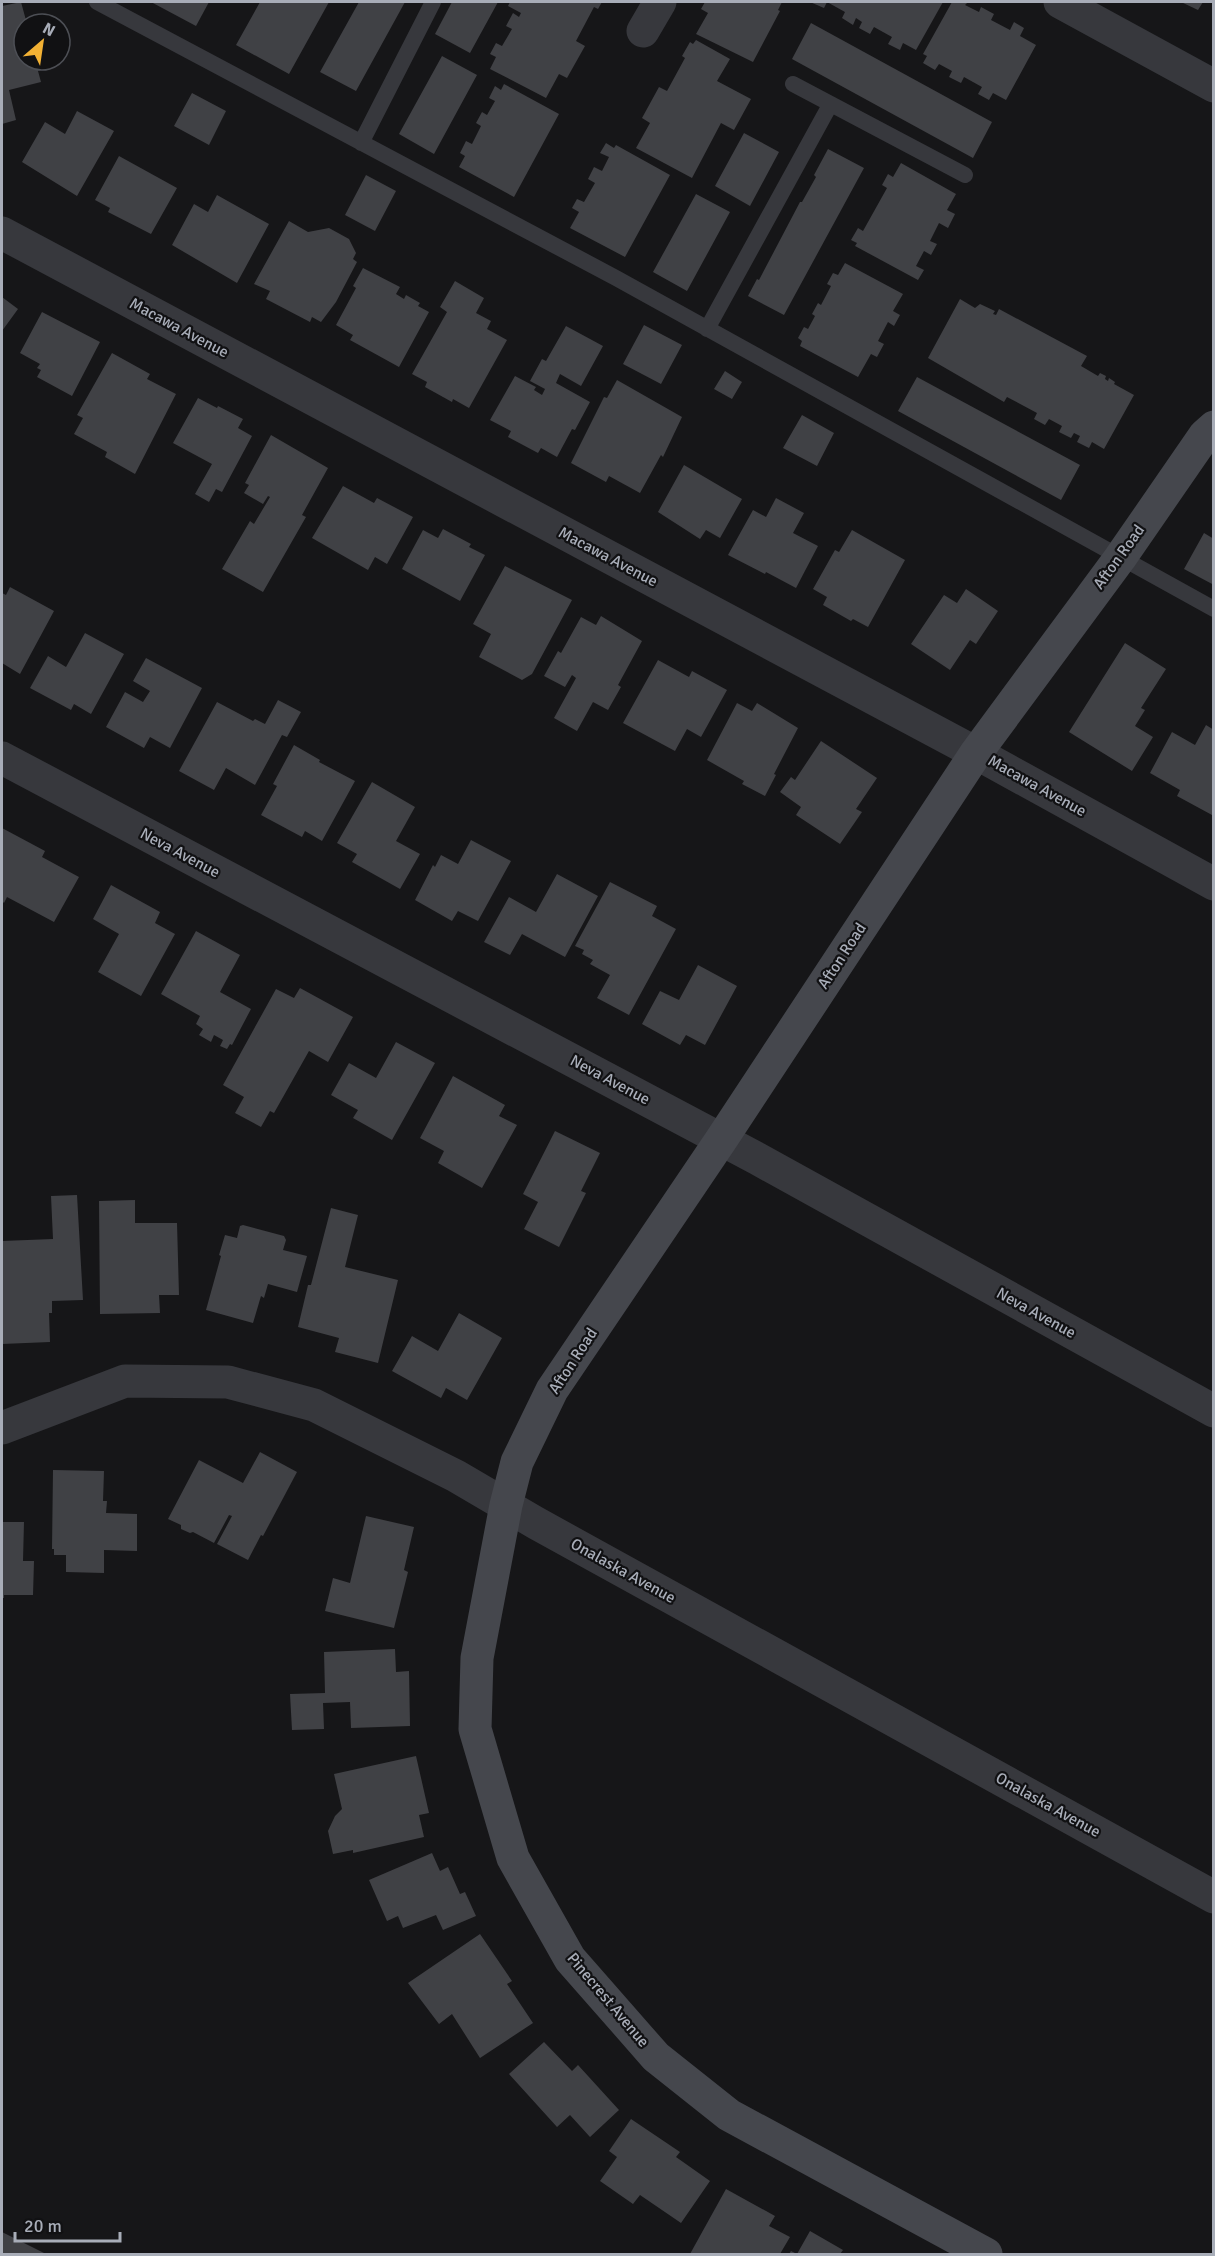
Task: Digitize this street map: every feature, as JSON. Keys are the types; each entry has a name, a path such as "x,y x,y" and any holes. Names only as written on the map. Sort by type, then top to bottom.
{"street":[{"path":"644,30 660,2"},
{"path":"1060,2 1102,12 1214,86"},
{"name":"Macawa Avenue","path":"2,233 976,753 1214,884"},
{"name":"Afton Road","path":"506,1505 517,1462 552,1390 721,1140 976,753 1120,558 1205,435 1214,427"},
{"name":"Neva Avenue","path":"2,758 721,1140 1214,1411"},
{"name":"Onalaska Avenue","path":"2,1428 126,1381 228,1382 314,1405 456,1476 1214,1896"},
{"name":"Pinecrest Avenue","path":"506,1505 477,1658 475,1730 513,1858 570,1959 656,2057 729,2115 986,2254"}],"lane":[{"path":"97,2 707,329 1214,609"},
{"path":"361,143 433,2"},
{"path":"793,84 965,175"},
{"path":"707,329 830,105"}],"building":[{"path":"21,2 24,12 12,12 12,72 38,72 41,82 9,90 16,120 2,124 2,6"},
{"path":"151,2 209,2 196,26"},
{"path":"260,2 329,2 289,74 236,45"},
{"path":"359,2 405,2 356,91 320,72"},
{"path":"452,2 498,2 470,53 435,34"},
{"path":"510,2 602,2 598,9 594,7 576,41 585,46 567,78 559,74 546,98 490,69 496,57 490,54 496,43 502,46 512,29 506,26 513,13 519,17 521,13 508,6"},
{"path":"705,2 782,2 778,10 780,11 753,62 696,34 708,13 701,9"},
{"path":"810,2 827,2 824,8"},
{"path":"827,2 943,2 916,50 903,43 900,50 888,44 892,37 874,27 870,34 859,28 862,22 856,18 853,25 842,18 845,12"},
{"path":"952,2 968,2 965,5 979,12 981,7 994,14 991,20 1010,30 1014,22 1024,28 1020,36 1036,45 1006,100 993,93 989,100 978,94 982,87 964,77 961,83 949,77 952,71 939,64 935,70 923,63 927,56 923,54"},
{"path":"1181,2 1203,2 1198,10"},
{"path":"811,23 992,122 973,158 792,59"},
{"path":"696,40 730,59 717,81 751,99 734,130 721,123 692,178 636,148 650,123 642,118 659,87 667,91 685,58 682,56 690,42 693,44"},
{"path":"442,56 477,75 434,154 399,134"},
{"path":"504,84 559,114 514,197 459,167 465,156 460,153 466,141 472,144 481,126 476,123 482,112 487,115 495,101 489,98 495,86 501,90"},
{"path":"192,93 226,111 209,145 174,126"},
{"path":"77,111 114,131 77,196 22,162 45,122 65,134"},
{"path":"744,133 779,152 750,206 715,186"},
{"path":"606,143 614,148 616,145 670,175 625,257 570,228 579,212 572,208 577,199 584,202 595,183 588,179 594,167 602,171 609,157 600,153"},
{"path":"828,149 864,168 784,315 748,296 816,177 814,175"},
{"path":"119,156 177,188 151,234 108,212 110,208 95,200"},
{"path":"901,163 956,194 947,210 955,214 948,228 939,223 930,241 937,244 931,255 924,251 916,266 924,270 918,280 855,246 857,243 851,240 858,228 863,231 887,188 882,185 888,174 893,177"},
{"path":"366,175 396,191 375,231 345,215"},
{"path":"696,194 730,212 687,291 653,272"},
{"path":"217,195 269,224 237,283 172,245 194,204 208,212"},
{"path":"289,221 308,232 329,228 349,239 356,253 353,259 357,262 336,302 321,322 312,317 310,322 266,299 270,291 254,284"},
{"path":"845,263 903,294 893,311 900,315 894,326 888,322 878,341 884,344 877,357 871,354 858,377 800,346 802,341 798,338 804,327 808,329 815,316 812,314 818,303 821,305 831,286 827,284 833,273 838,275"},
{"path":"363,268 400,287 396,294 404,299 406,295 420,303 418,306 429,312 399,367 350,340 353,335 336,325 356,288 353,286"},
{"path":"455,281 484,298 476,313 491,321 487,329 507,340 469,408 453,399 452,402 425,387 427,382 412,374 447,312 440,307"},
{"path":"2,297 18,309 2,331"},
{"path":"960,299 975,308 980,304 995,311 993,314 996,315 999,309 1087,356 1081,366 1098,376 1100,373 1106,376 1105,379 1108,381 1109,378 1115,382 1114,384 1134,395 1104,449 1092,442 1089,448 1077,442 1080,436 1074,433 1071,438 1059,432 1062,426 1049,419 1045,425 1034,419 1037,413 1007,397 1004,402 928,358"},
{"path":"42,312 100,342 72,396 37,377 41,370 37,368 40,364 20,353"},
{"path":"644,325 682,345 661,384 623,364"},
{"path":"566,326 603,346 581,386 560,374 556,383 590,402 557,457 541,448 538,453 508,437 511,431 490,420 515,376 536,387 534,390 542,395 545,389 530,381 542,359 546,361"},
{"path":"112,353 150,374 147,379 176,394 135,474 105,457 107,452 74,434 83,418 77,415"},
{"path":"725,371 742,382 732,399 714,389"},
{"path":"917,377 1080,465 1061,500 898,411"},
{"path":"617,380 682,417 663,457 661,455 640,493 609,476 606,482 571,463 604,397 607,398"},
{"path":"198,398 243,419 238,428 252,436 222,492 216,489 209,502 195,494 212,464 173,443"},
{"path":"802,415 834,433 817,466 783,448"},
{"path":"271,435 328,468 302,515 306,517 263,592 222,569 250,521 254,524 270,497 268,496 263,504 244,493 249,485 245,483"},
{"path":"684,465 742,499 720,538 706,530 700,539 658,512"},
{"path":"343,486 374,503 377,498 413,517 387,564 375,557 368,570 312,538"},
{"path":"776,498 804,513 793,533 818,546 796,588 728,555 753,510 766,517"},
{"path":"443,529 471,544 469,547 485,555 460,601 402,569 423,530 438,538"},
{"path":"852,530 905,560 868,627 853,619 851,621 823,605 827,597 813,589 835,550 839,552"},
{"path":"1204,533 1214,539 1214,585 1184,569"},
{"path":"505,566 572,600 532,674 522,680 479,657 491,634 473,624"},
{"path":"10,587 54,611 20,674 2,663 2,593 6,595"},
{"path":"966,589 998,611 976,644 970,640 950,670 911,644 944,595 957,603"},
{"path":"601,616 642,641 618,685 621,687 608,710 593,702 577,731 554,718 576,678 572,675 565,687 544,676 558,651 561,653 581,617 596,625"},
{"path":"85,633 124,654 91,714 74,704 71,710 30,688 48,656 66,667"},
{"path":"1125,643 1166,669 1141,708 1145,710 1135,726 1153,737 1132,771 1069,732"},
{"path":"146,658 202,688 170,748 150,737 144,748 106,727 125,692 143,702 150,691 133,681"},
{"path":"658,660 689,677 692,671 727,690 701,737 687,729 675,751 623,723"},
{"path":"278,700 301,712 287,737 282,735 255,785 226,768 214,790 179,771 217,702 253,721 255,719 265,724"},
{"path":"737,703 752,711 757,703 798,728 765,796 742,784 744,781 707,760"},
{"path":"1206,725 1214,730 1212,815 1177,796 1180,790 1150,773 1172,732 1195,745"},
{"path":"821,741 877,778 856,809 862,812 840,844 796,815 801,807 780,792 791,777 795,780"},
{"path":"294,745 320,760 319,762 355,781 322,841 305,831 302,837 261,815 277,786 273,784"},
{"path":"372,782 415,807 396,841 420,854 400,889 352,862 357,854 337,843"},
{"path":"2,828 45,851 42,857 79,877 54,922 7,897 4,903 2,901"},
{"path":"471,840 511,861 478,921 458,911 452,921 415,900 433,865 435,867 441,855 458,864"},
{"path":"557,874 598,896 565,957 522,934 510,955 484,942 509,897 536,912"},
{"path":"610,882 657,906 652,916 676,929 629,1015 597,998 610,975 590,964 593,960 582,954 584,950 575,946"},
{"path":"111,885 160,912 155,923 175,934 141,996 98,972 119,934 93,919"},
{"path":"196,931 240,955 220,992 251,1009 232,1045 230,1044 227,1049 220,1046 223,1040 214,1035 211,1042 199,1035 203,1029 196,1024 200,1016 161,994"},
{"path":"698,965 737,986 705,1045 686,1035 680,1045 642,1024 660,991 679,1000"},
{"path":"300,988 353,1017 328,1062 309,1051 274,1113 270,1111 261,1127 235,1113 244,1097 223,1085 276,989 294,998"},
{"path":"396,1042 435,1063 392,1140 353,1118 358,1110 331,1095 349,1063 376,1078"},
{"path":"453,1076 505,1105 499,1116 517,1125 482,1188 438,1163 444,1151 420,1138"},
{"path":"555,1131 600,1153 581,1191 586,1193 559,1247 524,1229 538,1202 523,1194"},
{"path":"77,1195 83,1300 52,1301 52,1313 49,1313 50,1342 2,1344 2,1241 53,1239 51,1196"},
{"path":"135,1200 135,1223 177,1223 179,1295 159,1295 160,1313 100,1314 99,1201"},
{"path":"331,1208 358,1215 345,1267 398,1280 378,1363 335,1352 339,1338 298,1327"},
{"path":"240,1226 284,1236 286,1240 283,1250 307,1256 297,1292 268,1284 264,1298 261,1296 253,1323 206,1310 225,1235 237,1238"},
{"path":"459,1313 502,1338 467,1400 446,1388 441,1398 392,1371 412,1336 438,1351"},
{"path":"260,1452 297,1472 248,1560 217,1544 232,1516 229,1515 214,1543 193,1532 181,1529 181,1525 168,1519 199,1460 243,1483"},
{"path":"53,1470 104,1471 103,1501 107,1501 106,1513 137,1514 137,1551 104,1550 104,1573 66,1572 66,1555 54,1555 54,1549 52,1549"},
{"path":"366,1516 414,1527 404,1570 408,1572 394,1628 325,1611 333,1578 350,1583"},
{"path":"2,1522 24,1522 23,1561 34,1561 33,1595 4,1595 2,1598"},
{"path":"395,1649 396,1672 409,1671 410,1726 351,1728 350,1702 323,1703 324,1729 292,1730 290,1694 325,1693 324,1652"},
{"path":"416,1756 429,1813 419,1815 424,1837 353,1853 353,1850 333,1854 328,1831 335,1816 342,1809 334,1774"},
{"path":"432,1853 440,1871 448,1867 460,1894 465,1892 476,1916 443,1930 436,1915 403,1928 398,1916 387,1921 369,1880"},
{"path":"480,1934 512,1981 507,1984 533,2023 480,2058 452,2014 439,2024 408,1983"},
{"path":"544,2042 572,2071 578,2065 619,2110 590,2137 570,2115 557,2127 509,2074"},
{"path":"631,2119 680,2152 676,2157 710,2181 681,2223 640,2195 633,2204 600,2181 617,2157 609,2151"},
{"path":"726,2189 775,2216 769,2226 790,2237 780,2254 690,2254"},
{"path":"810,2231 843,2250 840,2254 797,2254"},
{"path":"2,2232 46,2254 2,2254"}]}
